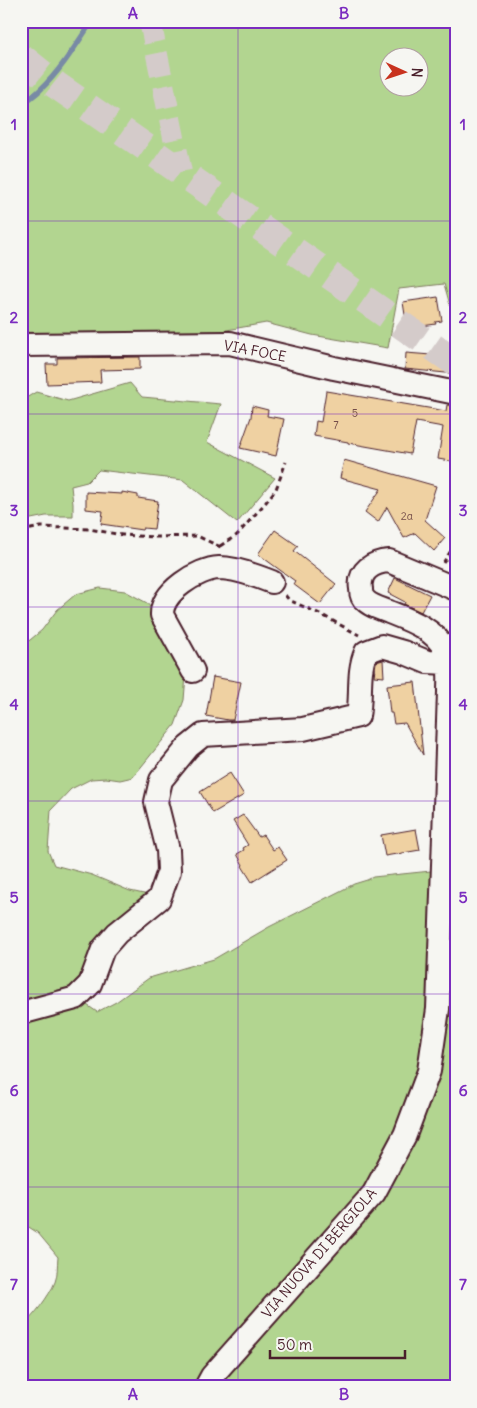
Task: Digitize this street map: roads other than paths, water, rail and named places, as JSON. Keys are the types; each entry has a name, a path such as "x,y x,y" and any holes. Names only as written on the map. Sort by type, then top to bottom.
{"street":[{"name":"VIA FOCE","path":"21,345 230,343 343,370 456,393"},
{"name":"VIA NUOVA DI BERGIOLA","path":"206,1387 212,1376 374,1193 405,1136 429,1071 438,1000 449,711 448,663 445,651 431,633 415,623 364,600 360,584 362,576 373,564 389,562 456,589"},
{"path":"193,671 162,615 165,600 174,590 188,580 202,572 218,568 245,572 272,582"},
{"path":"21,1013 76,998 90,984 103,948 116,933 158,899 169,871 168,850 156,802 161,780 188,747 203,735 303,728 358,716 362,662 366,652 382,646 427,662 448,663"}],"waterway":[{"path":"21,105 38,92 55,74 92,21"}],"tunnel":[{"path":"150,21 181,172"},
{"path":"21,57 56,85 456,363"}]}
